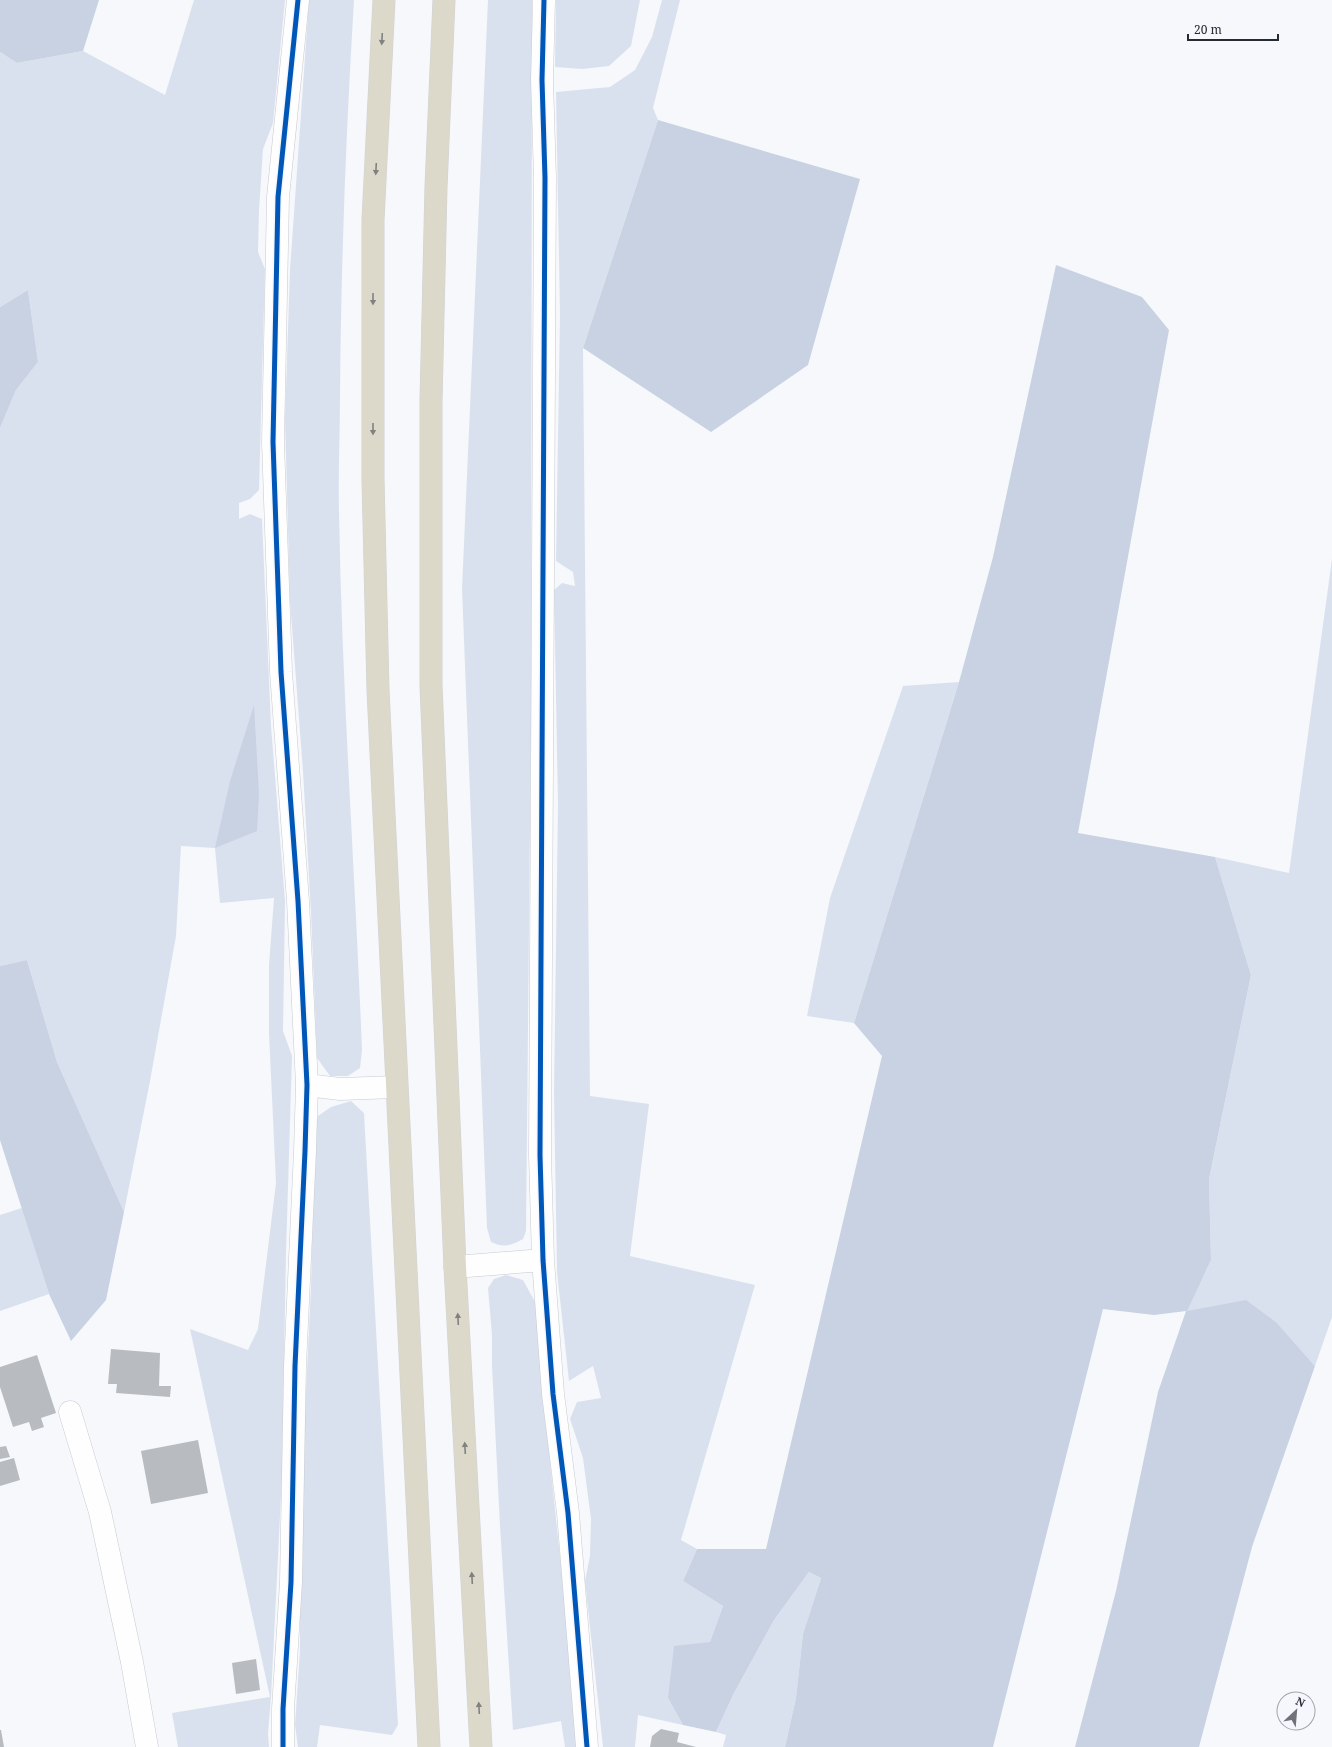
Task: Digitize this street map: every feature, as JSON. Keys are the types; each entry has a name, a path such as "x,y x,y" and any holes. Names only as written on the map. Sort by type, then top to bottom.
{"highway":[{"path":"384,0 373,220 373,479 378,690 429,1747"},
{"path":"444,0 436,187 432,385 430,685 455,1267 481,1747"}],"street":[{"path":"283,1747 283,1709 291,1582 294,1366 306,1152 307,1085 298,901 280,672 273,442 278,197 298,0"},
{"path":"544,0 542,80 545,178 540,1155 543,1260 553,1394 569,1521 587,1747"},
{"path":"307,1085 340,1089 396,1087"},
{"path":"455,1267 543,1260"},
{"path":"70,1412 100,1512 132,1662 146,1747"}],"shaded area":[{"path":"0,0 99,0 83,51 17,63 0,52"},
{"path":"194,0 285,0 273,123 263,149 259,210 258,252 265,269 259,490 250,499 239,503 239,519 250,514 262,519 271,726 285,901 283,1031 292,1056 286,1253 282,1476 268,1734 269,1747 178,1747 172,1713 270,1697 190,1329 248,1350 258,1329 276,1183 269,1033 269,965 274,898 220,903 215,848 181,846 176,936 150,1081 124,1212 57,1062 27,960 0,966 0,428 16,390 38,362 28,290 0,307 0,52 17,63 83,51 165,95"},
{"path":"309,0 354,0 346,148 343,247 339,497 343,646 362,1050 360,1068 348,1076 330,1076 317,1058 303,771 290,601 285,419 290,270"},
{"path":"488,0 532,0 531,726 526,1231 523,1239 511,1245 503,1246 491,1242 487,1228 462,589"},
{"path":"556,0 640,0 631,46 609,66 582,69 555,67"},
{"path":"662,0 680,0 653,108 658,120 583,348 590,1096 649,1104 630,1256 755,1285 681,1540 697,1549 683,1581 723,1606 710,1642 668,1698 683,1725 638,1715 635,1747 603,1747 585,1581 590,1556 591,1519 583,1458 570,1419 577,1402 601,1398 593,1366 569,1381 557,1272 554,1093 558,804 554,590 562,583 575,586 573,572 556,561 560,314 556,92 610,87 635,70 652,37"},
{"path":"658,120 860,179 808,365 711,432 583,348"},
{"path":"1056,265 1142,297 1169,330 1078,833 1215,857 1251,975 1209,1179 1211,1260 1187,1311 1246,1300 1277,1323 1315,1366 1252,1547 1199,1747 1075,1747 1116,1591 1158,1392 1186,1311 1154,1315 1103,1309 993,1747 785,1747 796,1698 803,1634 821,1578 809,1572 774,1620 733,1695 716,1732 683,1725 668,1698 674,1646 710,1642 723,1606 683,1581 697,1549 766,1549 882,1056 854,1023 959,682 993,557"},
{"path":"28,290 38,362 16,390 0,428 0,307"},
{"path":"1332,559 1332,1317 1315,1366 1277,1323 1186,1311 1211,1260 1209,1179 1251,975 1215,857 1289,873"},
{"path":"959,682 854,1023 807,1016 830,898 903,686"},
{"path":"254,705 259,794 257,831 215,848 230,781"},
{"path":"27,960 57,1062 124,1212 106,1300 71,1341 49,1294 0,1140 0,966"},
{"path":"351,1101 364,1113 398,1725 392,1735 320,1725 317,1747 298,1747 295,1725 300,1650 300,1518 311,1287 315,1132 318,1116 331,1107"},
{"path":"22,1208 49,1294 0,1311 0,1215"},
{"path":"506,1275 523,1280 539,1309 542,1386 567,1623 576,1747 565,1747 561,1721 513,1730 500,1526 492,1366 492,1335 488,1288 494,1279"},
{"path":"809,1572 821,1578 803,1634 796,1698 785,1747 723,1747 726,1735 716,1732 733,1695 774,1620"}],"building":[{"path":"111,1349 160,1353 159,1386 171,1386 170,1397 116,1393 117,1384 108,1384"},
{"path":"37,1355 56,1413 41,1418 44,1427 32,1431 29,1422 13,1427 0,1387 0,1367"},
{"path":"198,1440 208,1493 151,1504 141,1451"},
{"path":"6,1446 10,1457 0,1459 0,1447"},
{"path":"14,1458 20,1480 0,1486 0,1462"},
{"path":"256,1659 260,1690 236,1694 232,1663"},
{"path":"661,1729 679,1733 677,1742 696,1747 650,1747 652,1736"},
{"path":"1,1730 4,1747 0,1747"}],"cycle path":[{"path":"283,1747 283,1709 291,1582 295,1366 307,1085 298,901 281,672 273,442 278,197 298,0"},
{"path":"544,0 542,80 545,178 540,1155 543,1260 553,1394 568,1513 587,1747"}]}
